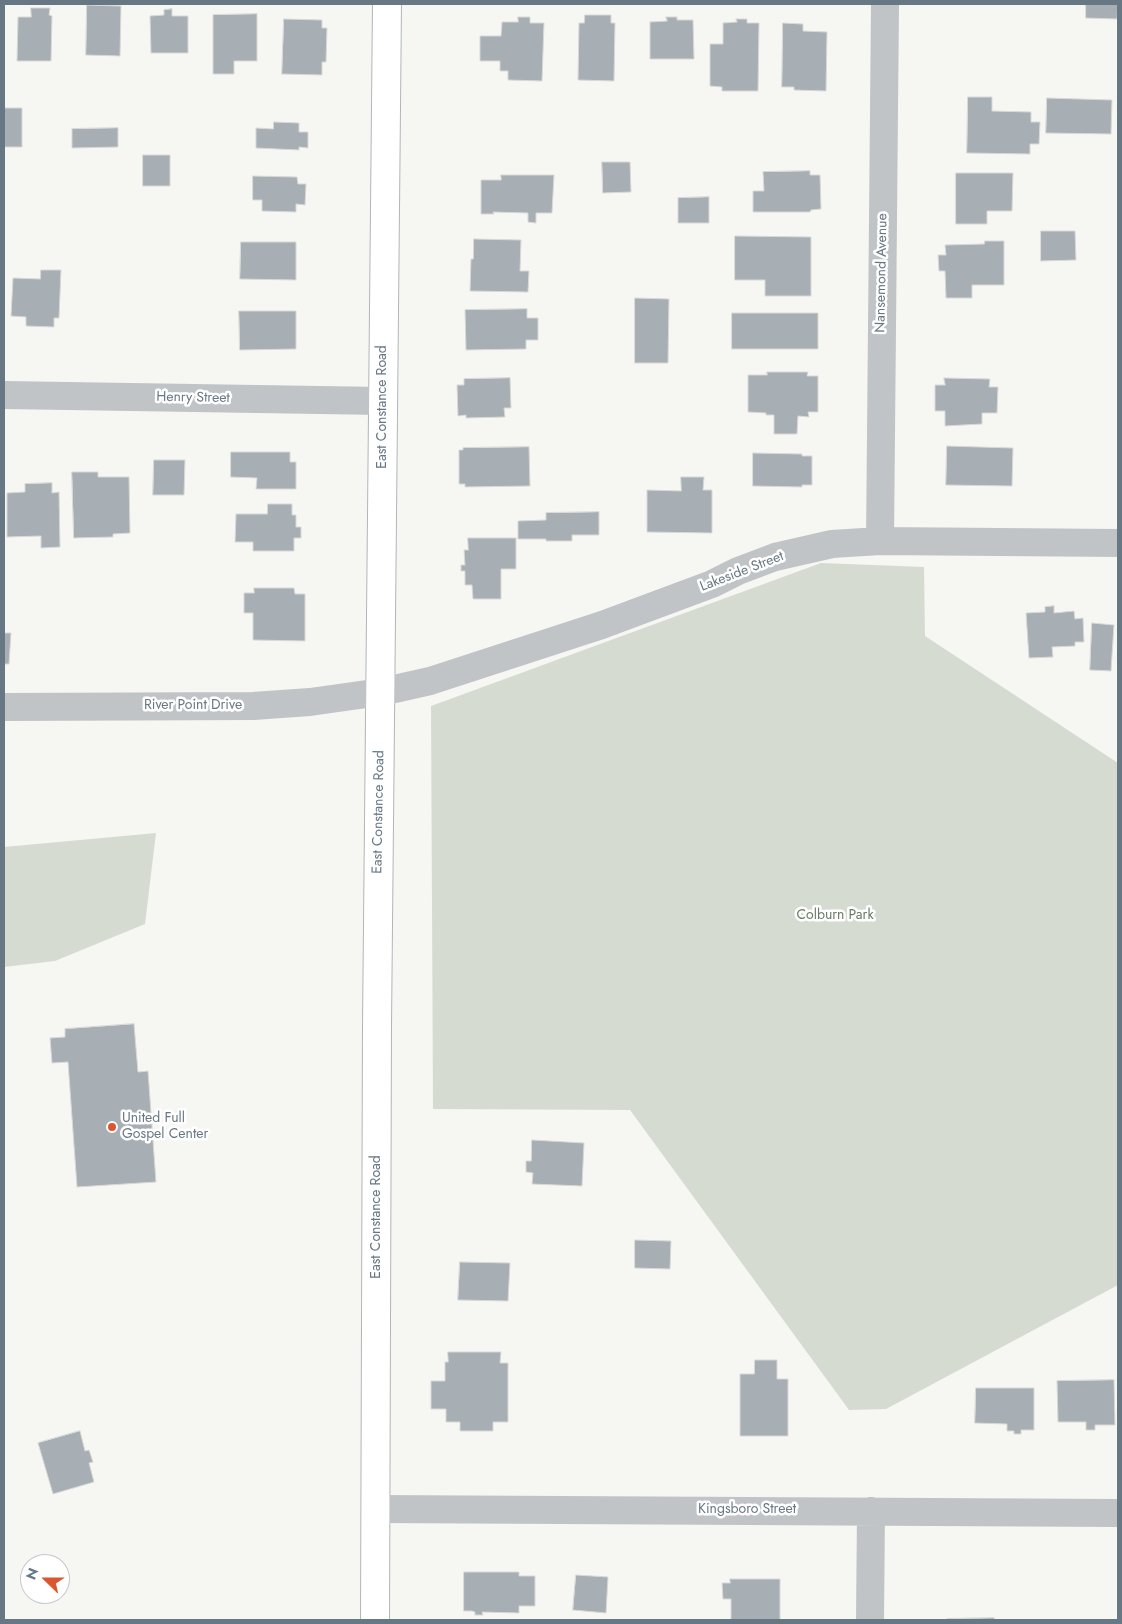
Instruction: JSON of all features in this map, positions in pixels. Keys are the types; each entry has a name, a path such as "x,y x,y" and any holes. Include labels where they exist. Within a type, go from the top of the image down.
{"main road":[{"name":"East Constance Road","path":"375,1620 377,1084 387,4"}],"street":[{"name":"Nansemond Avenue","path":"880,542 885,4"},
{"name":"Henry Street","path":"4,395 383,401"},
{"name":"Lakeside Street","path":"381,692 430,681 602,625 712,584 738,571 775,557 832,544 880,542 1118,543"},
{"name":"River Point Drive","path":"4,707 253,706 310,702 381,692"},
{"name":"Kingsboro Street","path":"376,1509 1118,1513"},
{"path":"870,1620 871,1511"}],"green space":[{"name":"Colburn Park","path":"821,563 924,567 925,636 1118,763 1118,1285 886,1409 849,1410 630,1110 433,1109 431,706"},
{"path":"156,833 145,924 55,961 4,967 4,847"}],"building":[{"path":"1086,4 1118,4 1117,19 1086,18"},
{"path":"87,5 121,6 120,56 86,55"},
{"path":"31,8 50,8 49,15 52,16 51,61 17,61 18,17 31,17"},
{"path":"172,9 172,16 188,16 188,53 151,53 150,16 164,15 164,10"},
{"path":"257,14 257,61 234,61 234,74 213,74 213,15"},
{"path":"585,15 611,15 611,23 615,23 614,81 578,80 579,23 584,23"},
{"path":"518,17 530,17 530,23 544,23 542,81 508,80 508,71 500,71 500,61 480,61 480,36 501,36 502,22 518,22"},
{"path":"666,17 677,17 677,20 693,20 694,59 650,59 650,22 667,21"},
{"path":"284,19 322,20 322,28 327,28 326,62 322,62 322,75 282,74"},
{"path":"736,19 747,19 747,23 759,23 758,91 722,91 722,87 710,86 710,44 723,44 723,23 737,22"},
{"path":"783,23 803,24 803,31 827,32 826,91 794,90 794,87 782,87"},
{"path":"968,97 992,97 992,111 1031,112 1031,122 1040,122 1039,144 1030,144 1030,154 967,153"},
{"path":"1047,98 1112,100 1111,134 1046,133"},
{"path":"4,108 22,108 22,147 4,147"},
{"path":"274,122 299,123 299,132 308,132 308,148 299,147 299,150 256,148 256,128 273,129"},
{"path":"118,128 118,147 72,148 72,129"},
{"path":"143,155 170,155 170,186 143,186"},
{"path":"602,162 630,162 631,192 603,193"},
{"path":"810,171 810,175 820,175 821,209 811,210 810,212 753,212 753,191 764,191 763,172"},
{"path":"956,173 1013,173 1012,211 987,211 987,224 956,224"},
{"path":"501,175 554,175 552,213 536,213 536,223 528,222 528,213 493,212 494,214 481,214 481,180 501,180"},
{"path":"253,176 297,177 298,184 306,184 305,205 296,204 296,212 262,211 262,200 253,200"},
{"path":"709,197 709,223 678,223 678,198"},
{"path":"1041,231 1075,231 1076,260 1041,261"},
{"path":"735,236 811,237 811,296 765,296 765,280 735,280"},
{"path":"474,239 521,240 520,271 529,271 528,292 470,291"},
{"path":"985,241 1004,241 1004,285 972,285 972,298 946,298 945,271 939,271 938,255 946,255 945,245 984,244"},
{"path":"241,242 296,242 296,280 240,279"},
{"path":"41,270 61,270 59,318 54,318 54,327 26,326 26,317 11,316 13,278 40,279"},
{"path":"635,298 669,299 668,363 635,363"},
{"path":"527,309 527,318 538,318 538,340 526,340 526,349 466,350 465,310"},
{"path":"239,311 296,311 296,349 240,350"},
{"path":"732,313 818,313 818,349 732,349"},
{"path":"767,372 808,372 807,376 818,376 818,412 808,412 809,417 798,416 797,434 774,434 774,415 748,412 748,375 767,375"},
{"path":"510,378 511,408 504,408 505,417 466,418 466,415 458,416 457,385 464,385 464,379"},
{"path":"944,378 990,379 989,387 998,387 997,413 982,413 982,424 945,426 945,411 935,411 935,385 945,385"},
{"path":"947,446 1013,448 1012,486 946,485"},
{"path":"529,447 530,486 465,487 465,484 459,484 459,450 463,450 463,448"},
{"path":"231,452 290,452 290,462 296,462 296,489 256,489 257,478 231,477"},
{"path":"753,453 812,456 812,485 802,485 802,487 753,486"},
{"path":"154,460 185,460 184,495 153,495"},
{"path":"72,472 98,472 98,477 129,477 130,533 113,534 113,537 74,538"},
{"path":"681,477 704,477 703,490 712,490 712,533 647,532 647,490 681,491"},
{"path":"52,483 52,493 59,492 60,547 41,548 41,536 7,537 7,493 25,492 25,484"},
{"path":"268,504 292,504 292,515 296,515 296,527 301,527 301,538 294,538 294,551 253,551 253,542 235,542 236,514 267,514"},
{"path":"599,512 599,535 572,535 572,541 518,539 518,521 546,520 546,513"},
{"path":"468,538 516,538 516,569 501,569 501,599 473,599 472,585 465,585 465,571 461,571 461,565 465,565 464,550 468,550"},
{"path":"254,588 294,588 295,594 305,594 305,641 253,640 253,613 244,613 244,593 254,593"},
{"path":"1054,606 1054,613 1074,611 1075,619 1083,618 1084,642 1075,642 1075,646 1052,647 1053,657 1029,658 1026,613 1045,612 1045,607"},
{"path":"1092,623 1114,625 1111,671 1090,670"},
{"path":"4,633 11,633 9,664 4,664"},
{"name":"United Full Gospel Center","path":"134,1024 138,1072 148,1071 156,1182 77,1187 68,1062 52,1063 50,1038 65,1037 65,1029"},
{"path":"532,1140 584,1143 582,1186 532,1184 533,1173 526,1172 526,1161 531,1161"},
{"path":"635,1240 671,1241 670,1269 635,1268"},
{"path":"460,1262 510,1263 508,1301 458,1300"},
{"path":"448,1352 501,1352 500,1363 508,1363 508,1422 493,1422 493,1431 460,1431 460,1422 446,1422 446,1409 431,1409 431,1381 445,1381 445,1362 448,1362"},
{"path":"755,1360 777,1360 777,1379 788,1379 788,1436 740,1436 740,1374 754,1374"},
{"path":"1114,1380 1115,1425 1095,1425 1095,1430 1086,1430 1086,1422 1058,1422 1057,1381"},
{"path":"976,1388 1034,1388 1034,1430 1021,1430 1021,1434 1014,1434 1014,1431 1007,1431 1007,1424 975,1423"},
{"path":"80,1431 85,1451 89,1450 93,1462 89,1463 94,1482 53,1494 38,1443"},
{"path":"464,1572 519,1572 519,1576 535,1576 535,1606 519,1606 519,1613 482,1612 483,1615 475,1615 475,1612 464,1611"},
{"path":"576,1575 608,1577 606,1613 573,1610"},
{"path":"730,1579 780,1579 780,1620 731,1620 731,1599 723,1599 722,1583 730,1583"},
{"path":"994,1618 994,1620 947,1620 947,1619"}],"place":[{"name":"United Full Gospel Center","path":"112,1127"}]}
